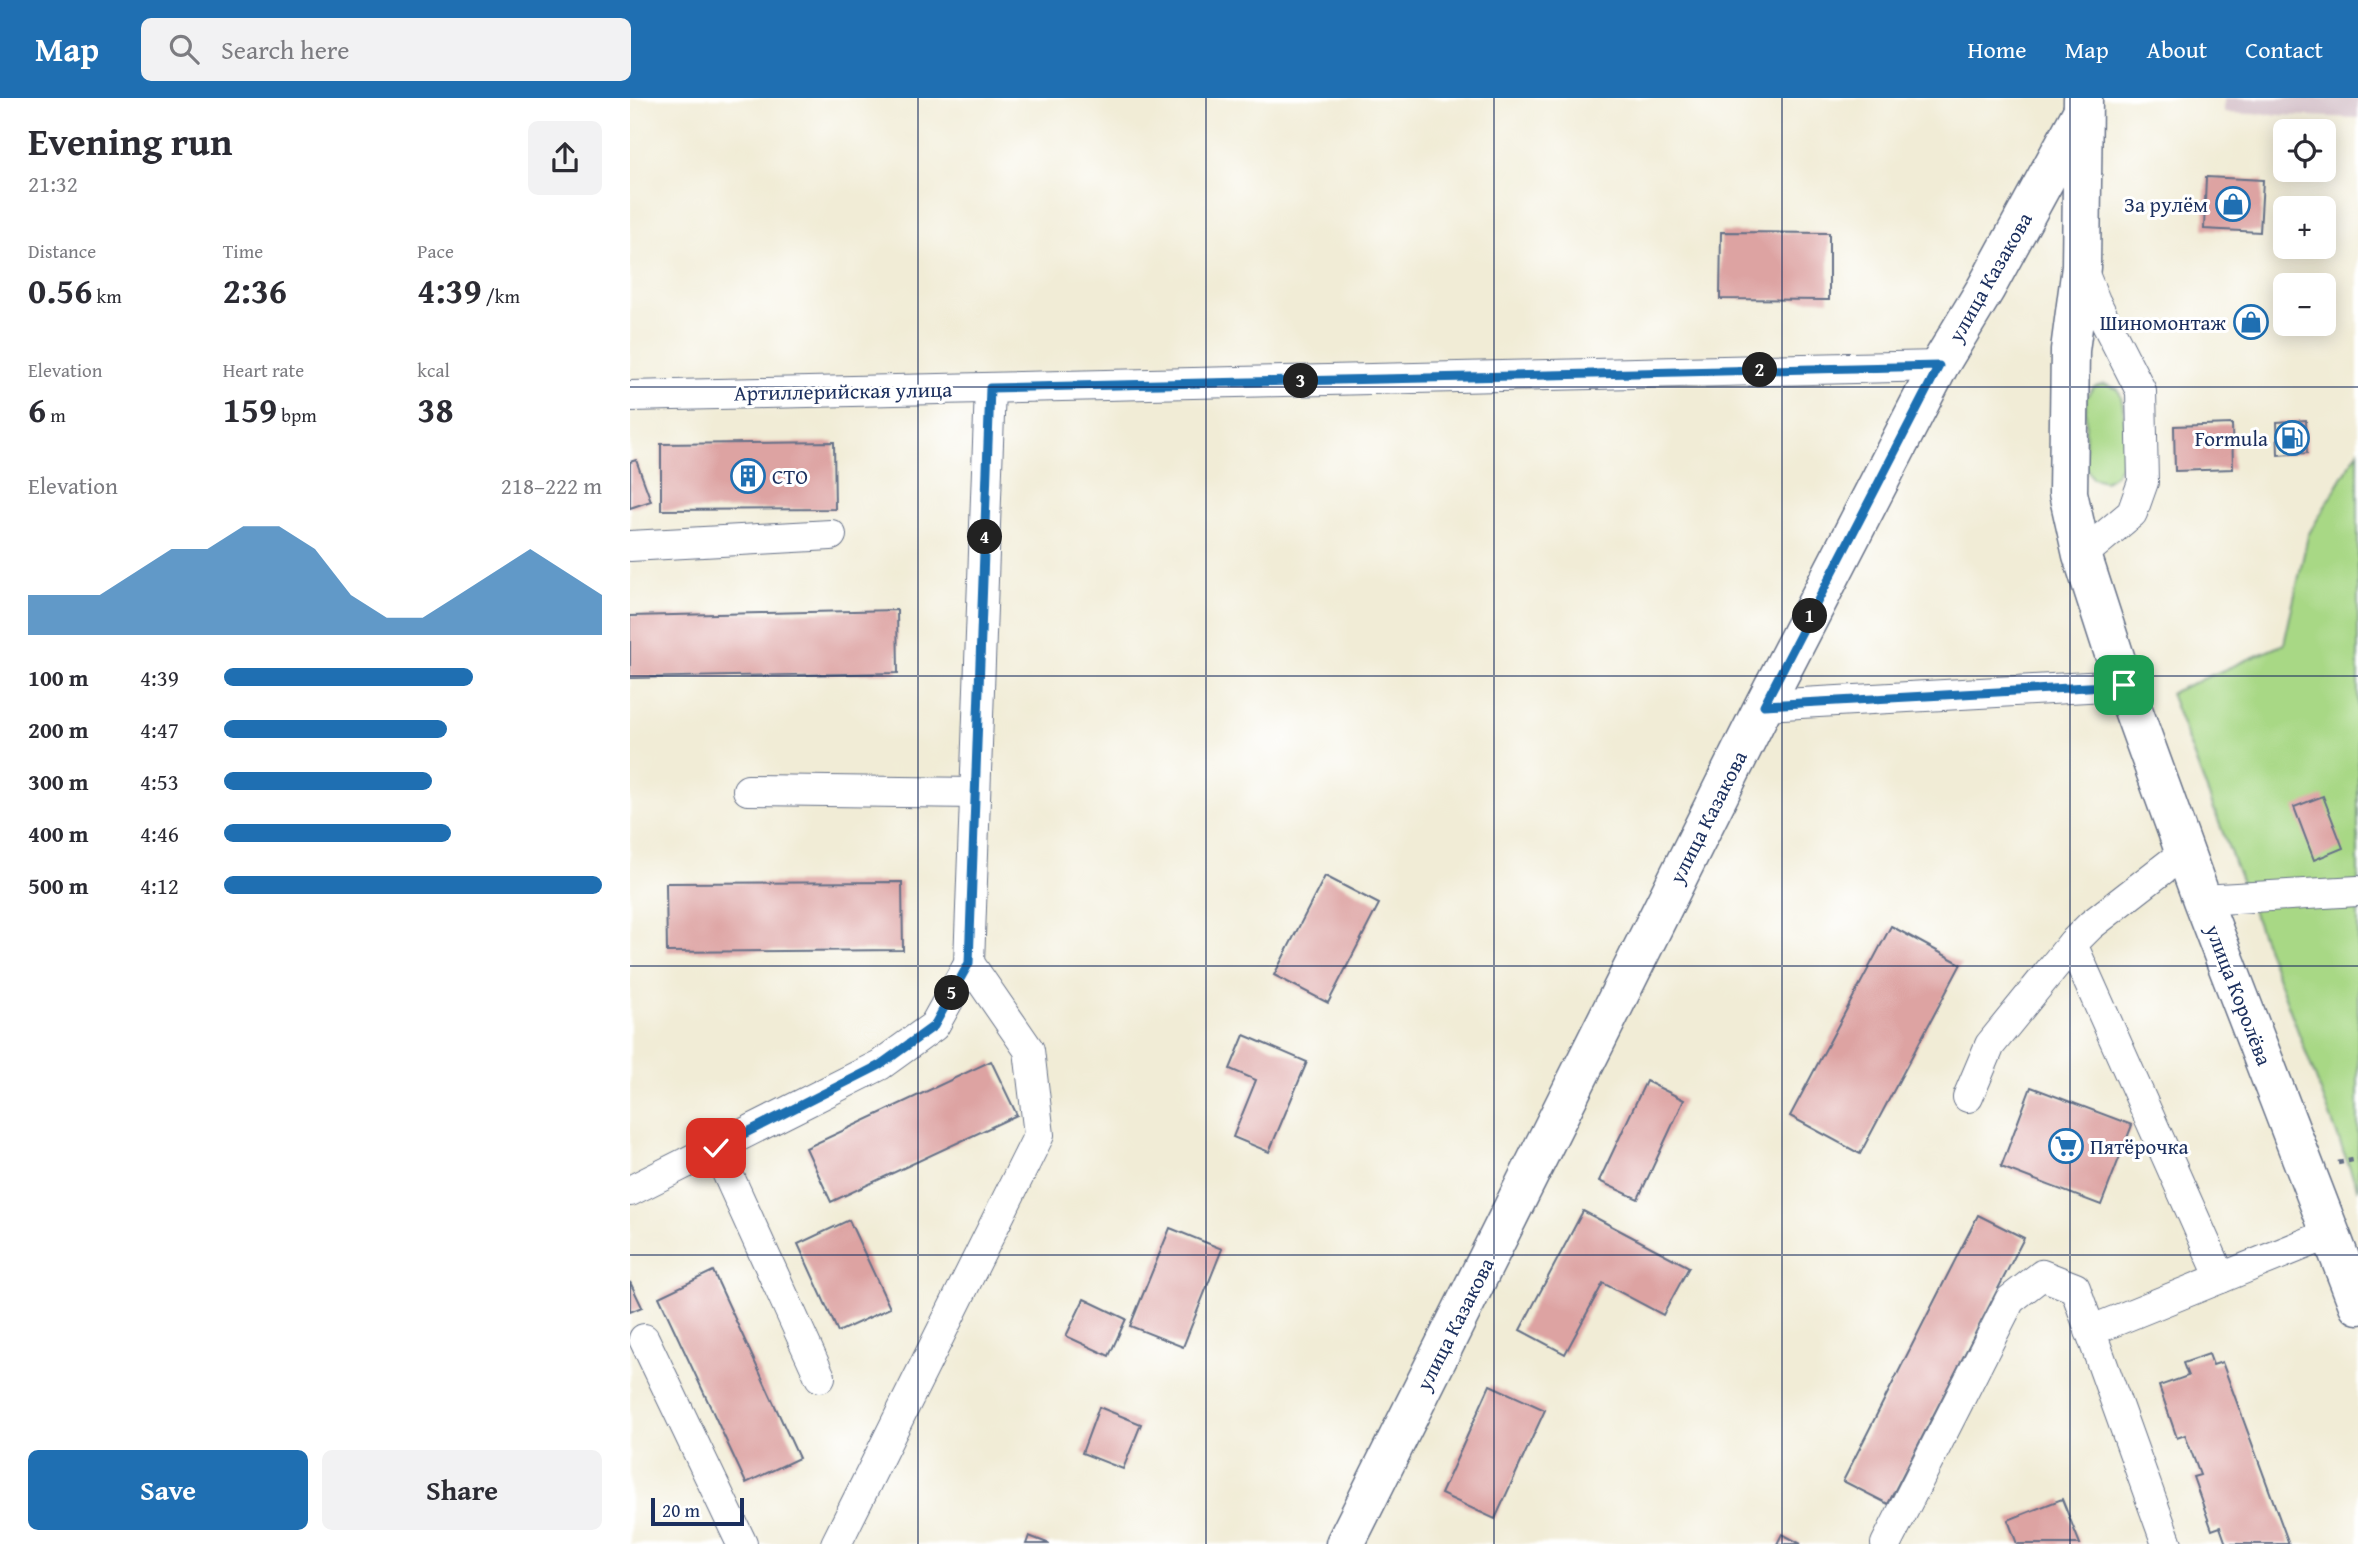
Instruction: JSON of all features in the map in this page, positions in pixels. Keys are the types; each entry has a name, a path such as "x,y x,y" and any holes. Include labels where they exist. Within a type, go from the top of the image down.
{"main road":[{"name":"улица Королёва","path":"2083,105 2081,267 2070,350 2068,493 2082,555 2124,685 2202,900 2358,1305"},
{"name":"улица Казакова","path":"1345,1544 1764,705 1939,366 1986,288 2083,105"}],"street":[{"path":"2081,267 2095,301 2141,391 2143,482 2132,513 2082,555"},
{"name":"Артиллерийская улица","path":"630,396 1939,366"},
{"path":"630,1191 880,1065 934,1026 969,963 990,388"},
{"path":"630,546 831,535"},
{"path":"1764,705 2124,685"},
{"path":"748,790 975,793"},
{"path":"1968,1097 1990,1045 2072,944 2091,925 2185,852"},
{"path":"2202,900 2358,891"},
{"path":"2072,944 2221,1278"},
{"path":"836,1544 1039,1135 1029,1049 969,963"},
{"path":"716,1148 820,1377"},
{"path":"2090,1331 2332,1233"},
{"path":"1886,1544 2010,1300 2042,1275 2075,1288 2167,1544"},
{"path":"644,1339 742,1544"}],"shaded area":[{"path":"2224,98 2358,98 2358,118 2224,113"}],"green space":[{"path":"2104,384 2118,389 2125,430 2121,463 2116,473 2105,481 2092,478 2085,465 2086,397 2094,387"},
{"path":"2358,451 2358,1190 2170,693 2284,644 2308,535"}],"building":[{"name":"За рулём","path":"2206,177 2263,180 2260,232 2204,229"},
{"path":"1721,232 1829,233 1829,300 1720,299"},
{"name":"Formula","path":"2306,420 2307,453 2278,455 2277,422"},
{"path":"2232,424 2233,469 2175,471 2174,426"},
{"name":"СТО","path":"834,442 835,509 661,510 661,444"},
{"path":"636,460 651,501 630,508 630,462"},
{"path":"897,610 898,673 630,678 630,616"},
{"path":"2323,796 2343,848 2314,860 2294,807"},
{"path":"1325,876 1379,904 1328,1003 1274,975"},
{"path":"902,882 903,950 667,952 666,883"},
{"path":"1891,926 1961,964 1860,1154 1790,1116"},
{"path":"1244,1035 1307,1062 1269,1152 1233,1137 1256,1080 1230,1069"},
{"path":"991,1061 1017,1115 831,1202 806,1148"},
{"path":"1646,1081 1684,1100 1638,1199 1599,1181"},
{"name":"Пятёрочка","path":"2031,1087 2132,1125 2101,1205 2001,1167"},
{"path":"1583,1211 1689,1267 1663,1315 1603,1283 1565,1354 1520,1330"},
{"path":"1978,1215 2024,1238 1888,1504 1843,1481"},
{"path":"849,1220 890,1308 838,1332 798,1244"},
{"path":"1170,1228 1222,1249 1183,1347 1130,1326"},
{"path":"713,1271 799,1458 746,1483 659,1297"},
{"path":"630,1282 642,1307 630,1312"},
{"path":"1084,1299 1126,1319 1109,1356 1066,1336"},
{"path":"2209,1354 2213,1365 2222,1362 2289,1544 2226,1544 2220,1527 2212,1530 2193,1477 2200,1475 2185,1435 2177,1438 2159,1386 2188,1376 2183,1363"},
{"path":"1490,1385 1545,1410 1495,1519 1441,1494"},
{"path":"1099,1407 1141,1424 1123,1469 1082,1453"},
{"path":"2062,1499 2080,1544 2017,1544 2008,1520"},
{"path":"1782,1534 1801,1544 1777,1544"},
{"path":"1029,1536 1050,1544 1026,1544"}],"place":[{"name":"За рулём","path":"2233,204"},
{"name":"Шиномонтаж","path":"2251,322"},
{"name":"Formula","path":"2292,438"},
{"name":"СТО","path":"748,476"},
{"name":"Пятёрочка","path":"2066,1146"}],"route":[{"path":"716,1148 880,1065 934,1026 969,963 990,388 1939,366 1764,705 2124,685"}]}
